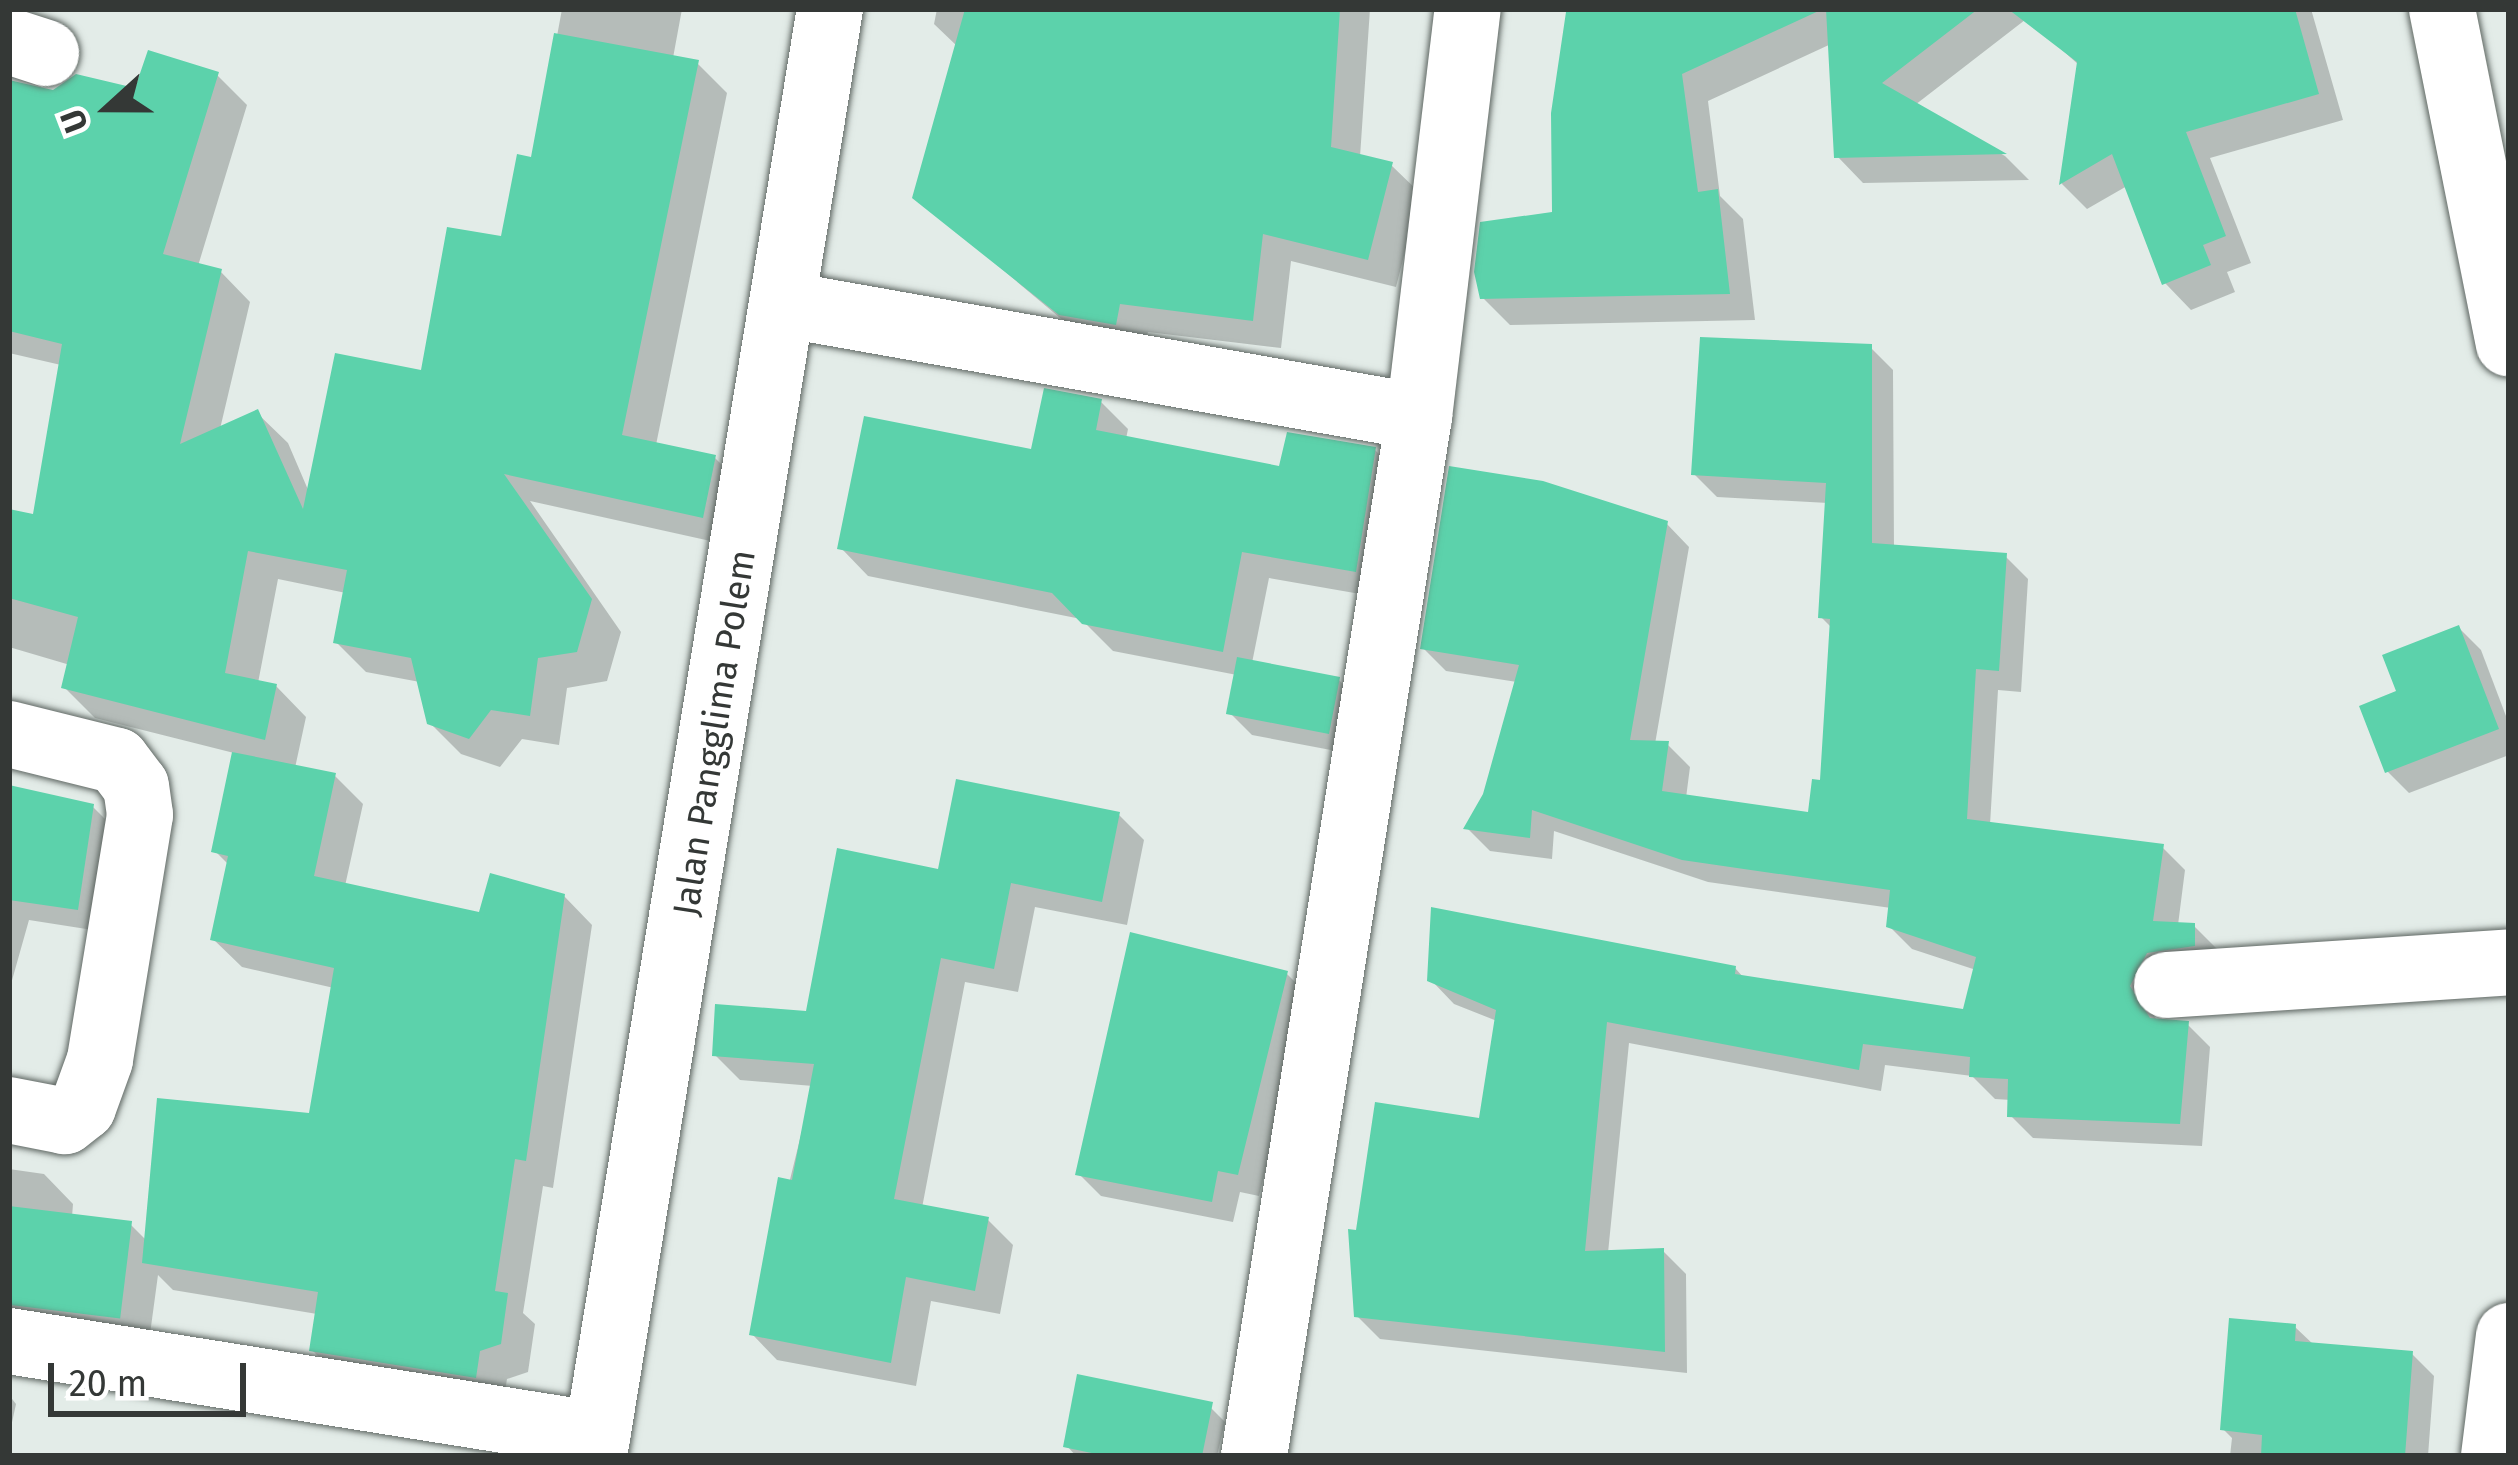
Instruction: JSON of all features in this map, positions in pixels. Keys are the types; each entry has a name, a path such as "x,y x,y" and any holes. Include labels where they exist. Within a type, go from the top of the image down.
{"street":[{"name":"Jalan Pangglima Polem","path":"596,1446 830,9"},
{"path":"2442,9 2509,343"},
{"path":"1254,1456 1420,417 1468,10"},
{"path":"782,304 1420,417"},
{"path":"9,734 117,761 136,786 140,815 100,1060 83,1107 65,1120 9,1110"},
{"path":"2167,985 2509,962"},
{"path":"2501,1444 2509,1336"},
{"path":"9,1341 596,1446"}],"building":[{"path":"965,9 1340,9 1331,147 1393,162 1368,260 1263,234 1253,321 1120,304 1116,325 1059,315 912,198"},
{"path":"1823,9 1682,74 1698,192 1718,189 1730,294 1480,299 1474,272 1480,222 1552,212 1551,113 1566,12"},
{"path":"1826,9 1978,9 1882,83 2007,154 1834,158"},
{"path":"2008,9 2295,9 2319,94 2186,132 2226,236 2203,245 2211,265 2162,285 2112,154 2059,185 2077,62"},
{"path":"554,33 699,60 622,435 716,455 703,518 504,474 592,599 577,652 538,658 530,716 491,710 469,739 427,724 411,658 333,643 347,570 248,551 225,673 277,684 265,740 61,688 78,617 9,598 9,509 33,514 62,344 9,331 9,80 53,90 76,74 135,88 148,50 219,72 163,254 222,269 180,444 258,409 303,509 335,353 421,370 447,227 501,236 517,154 531,157"},
{"path":"1700,337 1872,344 1872,543 2007,553 1999,671 1976,669 1967,819 2164,844 2153,921 2195,923 2195,946 2147,953 2130,986 2150,1018 2189,1021 2180,1124 2007,1117 2008,1079 1969,1077 1970,1057 1863,1044 1859,1070 1607,1022 1585,1251 1664,1248 1665,1352 1354,1317 1348,1229 1356,1230 1375,1102 1479,1118 1496,1010 1427,981 1431,907 1736,966 1735,974 1963,1009 1976,957 1886,927 1890,890 1682,860 1532,810 1530,838 1463,829 1483,794 1519,665 1420,649 1449,466 1543,481 1668,521 1630,740 1669,741 1662,791 1808,812 1812,779 1820,780 1830,619 1818,618 1826,483 1691,475"},
{"path":"1044,388 1102,399 1096,430 1279,466 1287,432 1376,447 1356,572 1242,552 1223,652 1082,624 1052,593 837,549 864,416 1031,449"},
{"path":"2459,625 2499,729 2385,773 2359,706 2396,691 2382,655"},
{"path":"1237,657 1340,677 1329,734 1226,714"},
{"path":"232,752 336,773 314,876 479,912 490,873 565,894 526,1161 515,1159 495,1291 508,1293 501,1344 480,1351 476,1378 309,1351 318,1292 142,1263 157,1098 309,1113 334,968 210,940 228,856 211,852"},
{"path":"956,779 1120,812 1102,902 1011,883 994,969 941,958 894,1199 989,1217 975,1291 906,1277 891,1363 749,1335 778,1177 792,1180 814,1064 712,1056 715,1004 806,1011 837,848 938,869"},
{"path":"9,785 94,804 78,910 9,900"},
{"path":"1130,932 1288,971 1238,1175 1218,1171 1212,1202 1075,1175"},
{"path":"9,1206 132,1221 120,1318 9,1305"},
{"path":"2229,1318 2296,1324 2295,1341 2413,1351 2405,1456 2261,1456 2262,1435 2220,1430"},
{"path":"1077,1374 1213,1402 1202,1456 1106,1456 1063,1447"}]}
